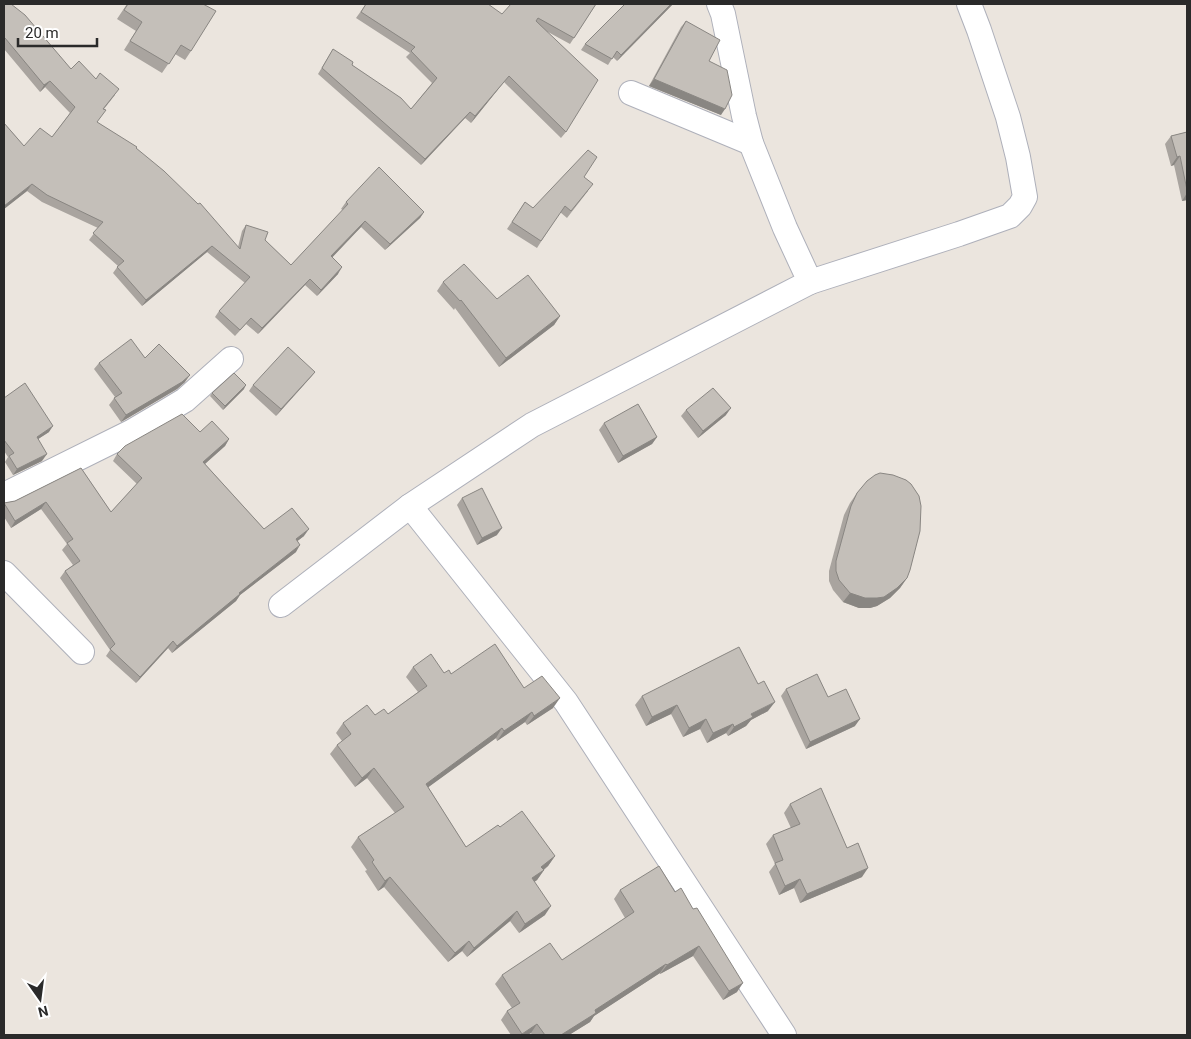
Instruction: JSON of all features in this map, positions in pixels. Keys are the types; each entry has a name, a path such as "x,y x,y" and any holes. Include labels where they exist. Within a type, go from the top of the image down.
{"street":[{"path":"719,4 723,14 751,143 810,282"},
{"path":"281,605 410,506 532,425 810,282 1010,216 1020,206 1025,197 1018,157 1008,116 969,4"},
{"path":"631,93 751,143"},
{"path":"4,495 131,432 165,412 185,400 231,359"},
{"path":"410,506 566,702 784,1035"},
{"path":"4,573 82,652"}],"building":[{"path":"4,4 11,4 25,15 71,69 79,61 96,79 100,73 119,89 103,109 106,110 97,122 137,147 198,204 200,203 240,249 246,225 268,232 265,240 291,265 348,204 346,202 379,167 424,212 390,244 365,221 331,256 342,267 321,290 310,279 262,328 251,318 240,330 219,311 250,277 212,246 146,300 117,267 124,261 93,233 103,222 47,195 32,184 4,206 4,123 24,146 40,128 52,137 75,107 50,81 44,85 4,39"},
{"path":"128,4 203,4 216,11 191,51 181,45 169,64 130,41 142,22 124,10"},
{"path":"366,4 488,4 502,14 511,4 596,4 574,38 538,18 536,21 598,80 566,132 509,76 475,116 470,112 425,159 322,68 333,49 353,62 352,65 401,98 411,109 437,78 411,51 415,47 361,12"},
{"path":"625,4 671,4 621,55 617,51 612,59 585,44"},
{"path":"686,21 720,40 709,61 727,70 732,95 725,109 654,79"},
{"path":"1187,132 1187,190 1180,156 1177,157 1171,136"},
{"path":"588,150 597,157 584,177 593,184 571,211 565,206 541,241 512,222 525,202 533,208"},
{"path":"464,264 497,299 528,275 560,316 506,358 461,300 443,282"},
{"path":"131,339 145,358 159,344 190,375 182,382 126,415 114,398 122,393 99,363"},
{"path":"288,347 315,372 281,409 253,385"},
{"path":"234,373 246,385 225,406 212,393"},
{"path":"25,383 53,426 37,437 47,454 17,469 9,456 14,453 4,440 4,398"},
{"path":"713,388 731,408 703,431 686,410"},
{"path":"638,404 657,437 623,456 604,423"},
{"path":"182,414 200,432 212,421 229,439 203,462 264,529 292,508 309,529 296,539 300,545 239,593 177,646 173,641 140,677 110,649 115,644 65,571 80,561 67,543 73,539 46,502 15,521 4,503 15,501 81,468 111,512 142,478 117,454 125,446"},
{"path":"880,473 893,475 911,484 919,496 921,506 920,531 907,578 884,597 865,598 850,593 839,580 836,571 836,561 851,506 857,493 867,481"},
{"path":"482,488 502,528 482,538 462,498"},
{"path":"495,644 524,688 542,676 560,698 534,716 532,712 504,731 502,728 426,784 466,847 498,825 500,827 522,811 555,856 541,867 544,870 532,878 551,906 525,924 517,911 474,948 469,941 455,953 390,877 385,881 372,862 374,860 358,837 404,807 374,768 362,778 337,745 351,734 343,723 367,705 375,715 384,709 388,714 427,686 413,667 431,654 444,673 449,670 451,674"},
{"path":"739,647 758,684 764,681 775,702 751,714 753,717 734,727 733,724 713,733 706,719 689,728 677,705 652,717 642,696"},
{"path":"817,674 828,697 846,689 860,719 810,742 786,689"},
{"path":"821,788 847,848 858,843 868,868 807,894 800,879 785,886 775,863 783,860 773,835 800,824 790,804"},
{"path":"659,866 675,892 681,888 693,909 697,908 743,983 729,991 699,946 666,964 595,1010 596,1013 561,1035 545,1035 537,1024 522,1034 507,1011 520,1003 502,975 550,943 562,960 634,912 620,890"}]}
